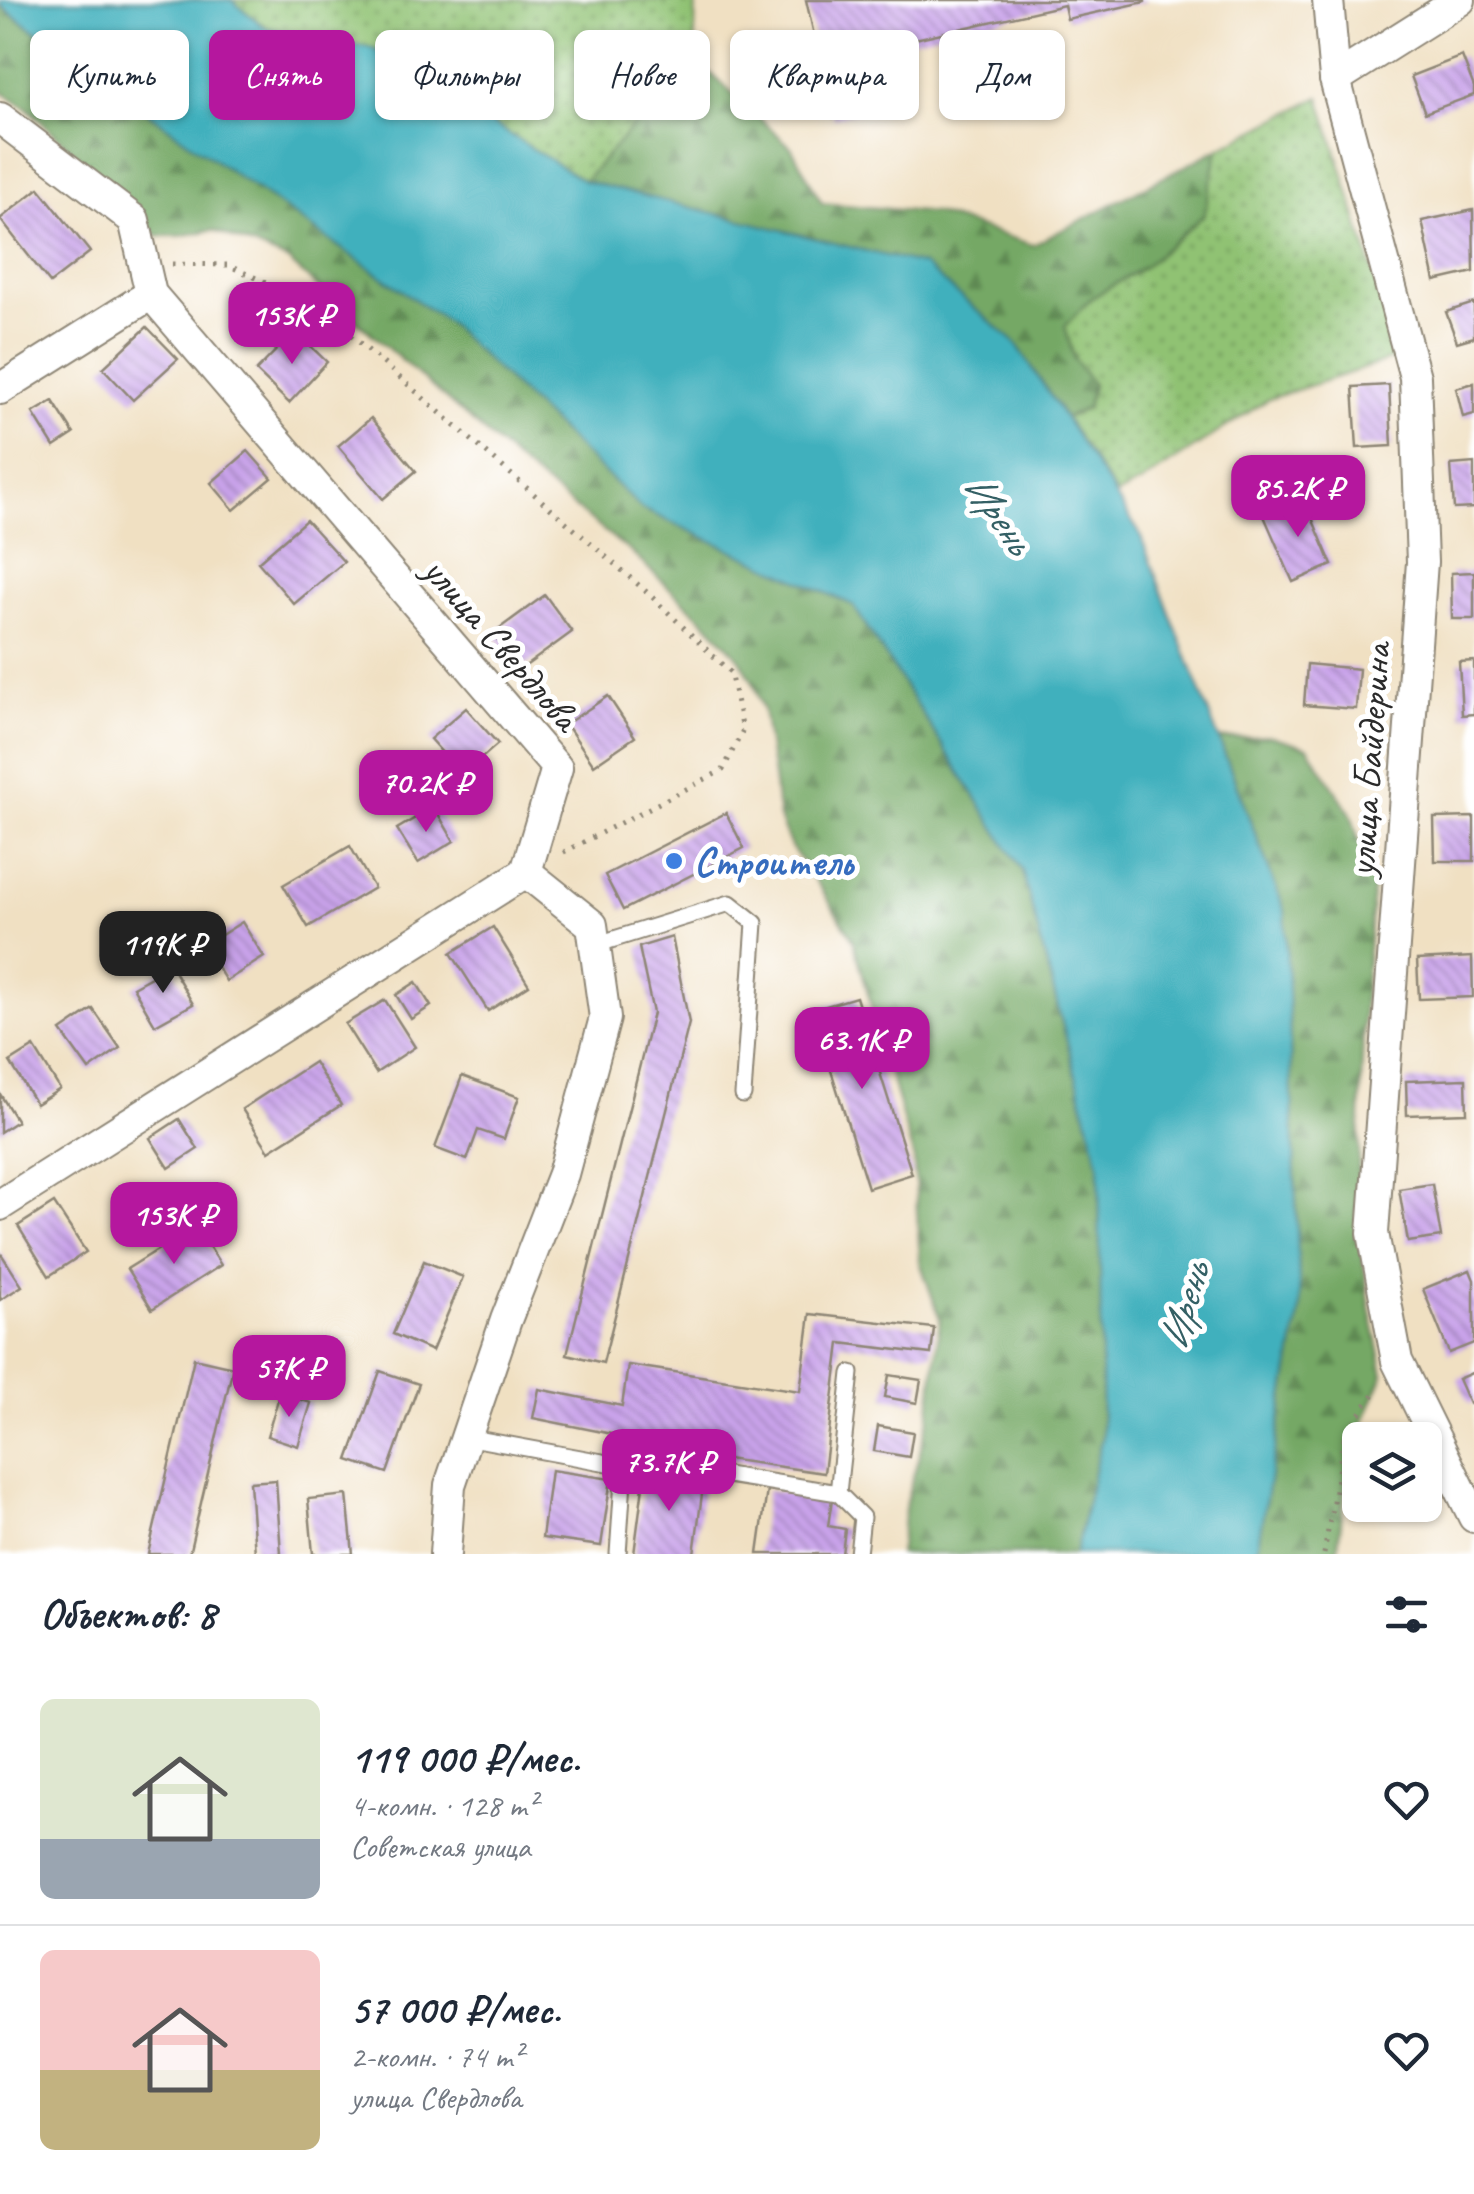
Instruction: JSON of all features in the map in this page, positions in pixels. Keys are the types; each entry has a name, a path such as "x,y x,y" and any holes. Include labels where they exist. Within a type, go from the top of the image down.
{"street":[{"name":"улица Байдерина","path":"1328,0 1335,78 1416,377 1422,562 1374,1233 1397,1361 1474,1517"},
{"path":"1335,78 1460,0"},
{"name":"улица Свердлова","path":"0,118 134,220 151,294 557,768 526,872"},
{"path":"0,389 151,294"},
{"path":"0,1204 526,872 592,925 605,1018 563,1174 506,1320 450,1484 445,1554"}],"lane":[{"path":"594,945 730,903 755,923 743,1094"},
{"path":"838,1493 852,1372"},
{"path":"466,1437 624,1466 640,1461 838,1493 862,1517 858,1554"},
{"path":"618,1554 624,1466"}],"path":[{"path":"144,264 227,265 316,304 649,594 730,672 744,730 723,770 526,872"},
{"path":"1324,1554 1344,1437 1397,1361"}],"green space":[{"path":"231,0 696,0 695,30 574,30 574,120 639,120 584,181 487,120 554,120 554,30 375,30 375,50 355,45 355,30 266,28"},
{"path":"0,6 33,30 30,30 30,111 0,91"},
{"path":"710,73 730,91 730,120 762,120 791,147 822,203 934,213 1033,245 1218,149 1204,215 1145,266 1090,299 1065,326 1074,359 1092,384 1087,408 1065,418 1016,343 584,181 639,120 710,120"},
{"path":"1320,97 1399,357 1269,399 1116,495 1065,418 1087,408 1092,384 1074,359 1064,326 1090,299 1145,266 1203,215 1218,149"},
{"path":"40,120 158,120 447,322 642,509 853,605 1022,870 1099,1163 1102,1436 1075,1554 899,1554 906,1502 929,1419 940,1319 920,1262 914,1160 853,939 791,847 779,818 763,709 740,659 632,553 526,469 287,260 213,230 157,236"},
{"path":"1271,736 1308,747 1351,814 1373,890 1364,999 1357,1216 1384,1374 1364,1422 1342,1422 1342,1513 1337,1554 1256,1554 1300,1309 1285,911 1219,739"}],"water":[{"name":"Ирень","path":"0,0 231,0 266,28 277,30 209,30 209,120 355,120 355,45 372,48 375,120 487,120 584,181 923,265 1016,343 1139,532 1285,911 1300,1309 1256,1554 1075,1554 1102,1436 1099,1163 1022,870 853,605 642,509 447,322 159,120 189,120 189,30 34,30 0,5"}],"building":[{"path":"806,0 1145,0 1067,19 1064,5 954,30 939,30 939,34 919,38 919,30 813,30"},
{"path":"1462,56 1474,95 1425,113 1411,76"},
{"path":"39,188 90,252 50,283 0,219"},
{"path":"1473,210 1474,272 1435,281 1422,221"},
{"path":"1474,303 1474,337 1457,342 1446,312"},
{"path":"147,327 178,359 133,400 103,368"},
{"path":"295,331 327,362 289,403 256,371"},
{"path":"1474,383 1474,414 1463,417 1456,388"},
{"path":"1389,385 1392,446 1357,448 1353,387"},
{"path":"53,401 74,434 54,447 33,413"},
{"path":"371,418 416,471 383,499 338,446"},
{"path":"248,451 272,478 234,510 211,483"},
{"path":"1474,463 1474,508 1454,509 1451,465"},
{"path":"1304,499 1332,565 1293,582 1264,516"},
{"path":"306,520 344,562 294,604 258,562"},
{"path":"1474,572 1474,619 1452,619 1451,573"},
{"path":"545,595 572,632 520,670 493,633"},
{"path":"1474,661 1474,714 1462,715 1459,662"},
{"path":"1307,664 1359,669 1356,709 1304,705"},
{"path":"608,696 635,737 594,765 566,724"},
{"path":"466,708 498,744 462,775 430,739"},
{"path":"434,807 454,841 418,863 397,829"},
{"name":"Строитель","path":"726,813 744,848 623,910 605,875"},
{"path":"1474,817 1474,861 1435,861 1434,818"},
{"path":"350,846 374,888 308,927 283,885"},
{"path":"242,922 264,957 226,981 204,946"},
{"path":"493,927 529,985 488,1011 451,953"},
{"path":"672,937 689,1023 603,1363 567,1354 653,1013 639,947"},
{"path":"1472,957 1473,997 1419,999 1417,960"},
{"path":"171,966 193,1004 155,1025 133,987"},
{"path":"416,982 431,1006 411,1019 396,995"},
{"path":"856,997 912,1174 868,1188 812,1010"},
{"path":"385,1000 415,1047 376,1073 345,1024"},
{"path":"93,1009 120,1048 89,1070 61,1031"},
{"path":"34,1047 60,1089 36,1104 10,1062"},
{"path":"314,1062 341,1105 269,1151 242,1109"},
{"path":"462,1076 519,1097 504,1139 478,1130 467,1160 435,1148"},
{"path":"1466,1079 1467,1113 1407,1115 1406,1081"},
{"path":"0,1094 17,1121 0,1132"},
{"path":"179,1119 198,1149 169,1168 150,1138"},
{"path":"1432,1184 1441,1237 1408,1242 1399,1189"},
{"path":"54,1203 86,1252 49,1276 18,1226"},
{"path":"196,1226 221,1265 152,1309 127,1269"},
{"path":"0,1252 22,1286 0,1300"},
{"path":"424,1261 463,1277 432,1351 393,1334"},
{"path":"1470,1270 1474,1280 1474,1343 1449,1353 1423,1289"},
{"path":"810,1314 934,1328 931,1354 840,1343 824,1473 616,1443 617,1435 533,1418 539,1389 622,1406 628,1365 800,1391"},
{"path":"194,1358 233,1367 189,1554 148,1554"},
{"path":"380,1371 419,1384 387,1473 348,1460"},
{"path":"1474,1372 1474,1402 1469,1404 1458,1379"},
{"path":"889,1375 921,1380 917,1403 885,1397"},
{"path":"280,1393 311,1403 298,1446 267,1436"},
{"path":"878,1426 913,1432 909,1457 874,1451"},
{"path":"551,1470 611,1479 601,1546 542,1538"},
{"path":"645,1471 704,1479 694,1554 634,1554"},
{"path":"276,1480 281,1554 255,1554 250,1482"},
{"path":"767,1490 832,1499 828,1526 845,1529 842,1554 758,1554"},
{"path":"347,1495 353,1554 313,1554 308,1499"}],"place":[{"name":"Строитель","path":"674,861"}]}
